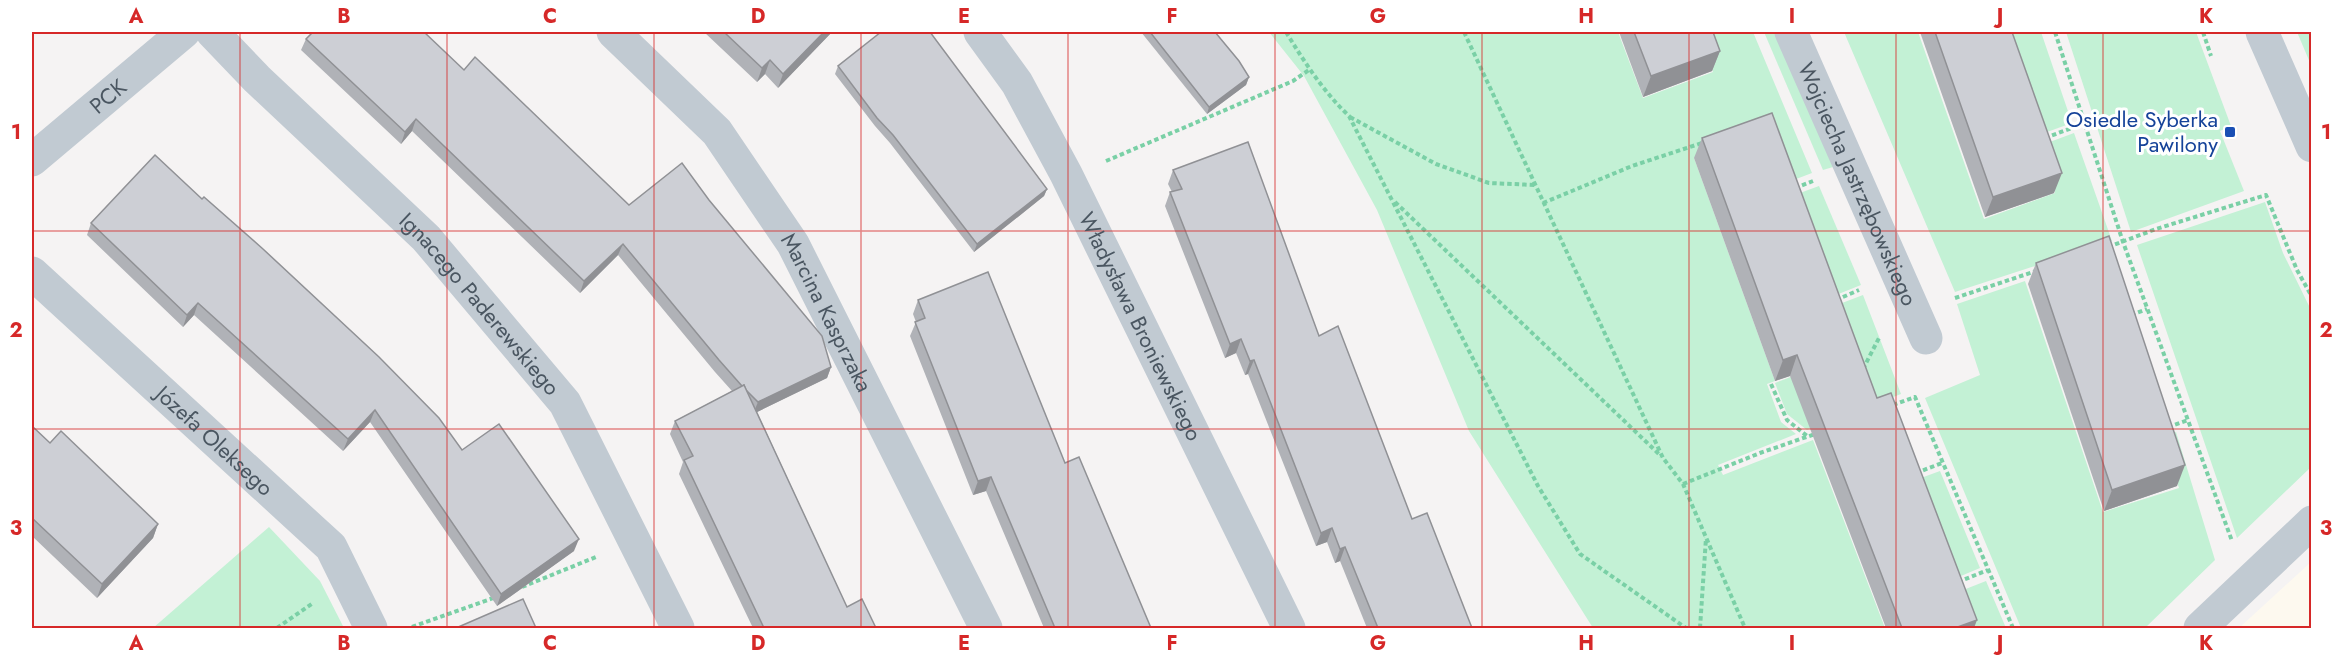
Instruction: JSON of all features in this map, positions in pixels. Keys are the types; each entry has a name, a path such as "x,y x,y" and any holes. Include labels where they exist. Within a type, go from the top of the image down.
{"street":[{"name":"Ignacego Paderewskiego","path":"212,32 257,79 426,238 565,403 678,628"},
{"name":"Marcina Kasprzaka","path":"613,32 717,132 793,244 986,628"},
{"name":"Władysława Broniewskiego","path":"980,32 1017,83 1066,174 1289,628"},
{"name":"Wojciecha Jastrzębowskiego","path":"1791,32 1926,338"},
{"path":"2262,32 2312,146"},
{"name":"PCK","path":"32,160 163,38"},
{"name":"Józefa Oleksego","path":"32,273 331,547 371,628"},
{"path":"2200,628 2312,522"}],"path":[{"path":"1286,32 1330,99 1349,116 1437,164 1489,183 1535,185"},
{"path":"1464,32 1663,458"},
{"path":"2055,32 2123,242 2236,552"},
{"path":"2203,32 2211,56"},
{"path":"1066,174 1093,166 1293,81 1309,70"},
{"path":"1349,116 1538,486 1580,554 1686,628"},
{"path":"2036,141 2085,123"},
{"path":"1543,202 1632,166 1707,141"},
{"path":"1785,192 1822,178"},
{"path":"2101,249 2266,195 2297,270 2312,297"},
{"path":"1392,200 1663,458 1683,484 1745,628"},
{"path":"1956,298 2046,268"},
{"path":"1827,303 1868,287"},
{"path":"2122,318 2148,309"},
{"path":"1859,376 1885,327"},
{"path":"1771,384 1787,420 1807,437"},
{"path":"1882,409 1915,397 2012,628"},
{"path":"2159,430 2188,420"},
{"path":"1683,484 1818,433"},
{"path":"1907,476 1942,463"},
{"path":"1700,628 1706,537"},
{"path":"515,590 598,555"},
{"path":"1949,585 1988,570"},
{"path":"409,628 504,594"},
{"path":"277,628 321,598"}],"shaded area":[{"path":"2311,562 2311,628 2239,628"}],"green space":[{"path":"1269,32 1618,32 1643,98 1713,72 1699,32 1753,32 1812,173 1783,184 1765,132 1694,158 1775,381 1767,384 1781,422 1796,434 1718,465 1723,475 1813,440 1885,628 1593,628 1469,431 1377,210 1304,76"},
{"path":"1764,32 1776,32 1833,167 1823,170"},
{"path":"1844,32 1918,32 1984,219 2055,193 2039,146 2074,133 2112,241 1955,292"},
{"path":"2007,32 2041,32 2072,123 2036,136"},
{"path":"2066,32 2196,32 2231,126 2220,131 2244,191 2131,232"},
{"path":"2297,32 2311,32 2311,65"},
{"path":"1819,186 1861,285 1826,299 1789,197"},
{"path":"2265,202 2283,253 2311,310 2311,467 2237,538 2137,245"},
{"path":"2025,281 2103,512 2179,488 2162,437 2176,432 2215,560 2145,628 2021,628 1925,398 1980,375 1957,304"},
{"path":"1863,295 1901,394 1807,430 1787,414 1775,383 1846,356 1829,308"},
{"path":"1940,471 1980,568 1949,581 1910,482"},
{"path":"269,527 320,581 344,628 153,628"},
{"path":"1986,581 2006,628 1966,628 1953,594"}],"building":[{"path":"313,32 424,32 464,70 475,57 629,205 682,163 709,200 822,336 831,367 758,402 719,360 623,244 584,281 416,119 405,132 306,39"},
{"path":"724,32 824,32 783,74 770,60 762,68"},
{"path":"881,32 930,32 1047,189 977,244 838,66"},
{"path":"1150,32 1215,32 1249,77 1209,107"},
{"path":"1634,32 1713,32 1720,51 1651,76"},
{"path":"1935,32 2012,32 2062,173 1993,197"},
{"path":"1772,113 1877,398 1891,393 1977,620 1955,628 1902,628 1797,355 1783,360 1702,138"},
{"path":"1248,142 1319,336 1338,326 1412,519 1427,513 1472,628 1378,628 1345,547 1340,549 1332,528 1321,533 1254,360 1250,361 1241,339 1230,344 1170,192 1182,189 1173,170"},
{"path":"155,155 202,199 204,197 263,249 379,357 439,418 462,450 499,424 579,539 501,594 375,410 348,439 198,303 187,315 91,223"},
{"path":"2109,236 2185,465 2112,490 2036,263"},
{"path":"988,272 1065,463 1079,457 1151,628 1055,628 991,477 978,481 915,322 925,318 918,300"},
{"path":"744,385 847,607 862,599 876,628 764,628 684,460 693,456 675,421"},
{"path":"32,426 50,443 61,431 158,524 102,584 32,518"},
{"path":"523,599 536,628 456,628"}],"place":[{"name":"Osiedle Syberka Pawilony","path":"2230,132"}]}
